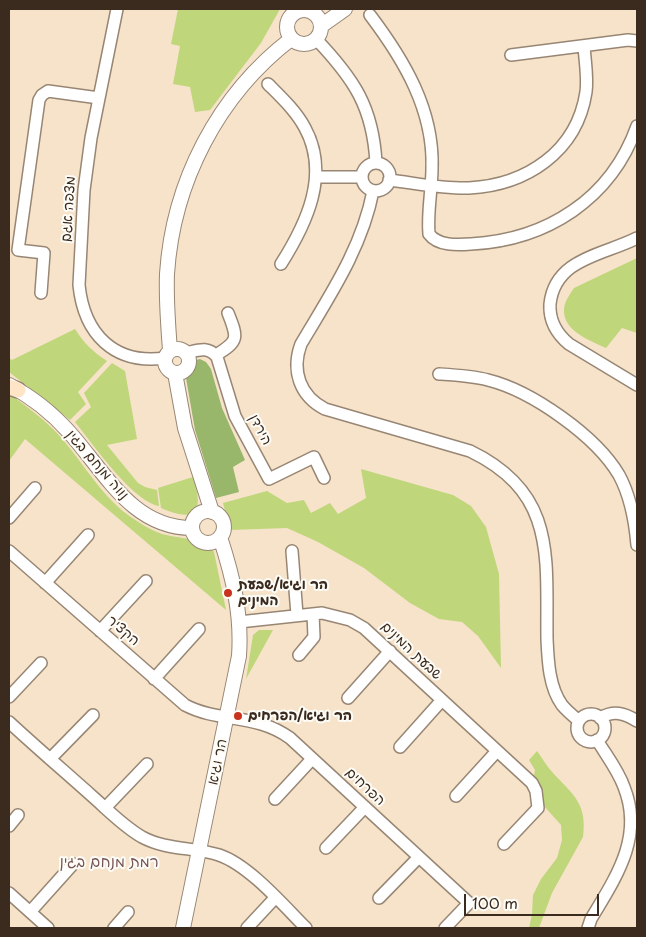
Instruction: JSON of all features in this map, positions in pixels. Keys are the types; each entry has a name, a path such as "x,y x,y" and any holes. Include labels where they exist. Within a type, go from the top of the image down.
{"street":[{"name":"מצפה אגם","path":"116,9 98,98 84,190 79,285 83,308 93,330 110,347 131,357 142,359 168,354"},
{"path":"345,9 319,33 308,44 300,44 291,39 286,29 290,15 301,9 317,10 319,33 362,100 368,113 374,137 376,163"},
{"path":"370,15 401,58 421,101 431,147 429,234 437,241 446,244 489,243 522,236 551,226 570,213 601,186 622,161 632,142 637,126"},
{"path":"168,354 178,349 186,353 189,359 188,367 181,373 175,373 166,368 168,354 167,299 169,253 174,225 186,182 203,144 231,100 260,67 291,39"},
{"path":"511,55 628,40 637,41"},
{"path":"389,180 468,188 510,180 530,172 554,155 572,132 582,107 587,76 584,46"},
{"path":"268,84 284,100 304,127 314,152 316,176 312,199 306,216 281,264"},
{"path":"41,293 44,253 18,250 39,100 48,91 98,98"},
{"path":"376,163 387,169 389,180 383,189 373,191 364,185 362,177 369,165 376,163"},
{"path":"316,176 362,177"},
{"path":"373,191 363,230 354,252 300,344 296,368 300,384 310,399 325,409 470,451 490,460 515,481 534,508 544,539 548,657 553,683 562,704 579,721"},
{"path":"637,238 570,267 561,276 550,306 551,316 560,336 637,384"},
{"path":"186,353 206,349 216,355 230,347 236,338 228,313"},
{"name":"הירדן","path":"216,355 221,365 235,416 269,479 314,457 324,478"},
{"path":"175,373 186,434 212,512"},
{"path":"439,374 488,380 510,387 531,396 579,431 602,452 619,475 629,497 635,524 637,546"},
{"name":"נווה מנחם בגין","path":"12,387 56,418 116,490 140,511 154,520 168,525 192,528"},
{"path":"9,518 35,488"},
{"path":"205,511 212,512 219,516 222,521 223,531 220,537 212,542 202,542 194,535 192,528 193,520 205,511"},
{"path":"45,583 88,535"},
{"name":"הר וגיא","path":"184,928 238,667 240,622 233,580 220,537"},
{"name":"הקציר","path":"9,551 177,698 193,709 228,716"},
{"path":"292,551 297,615"},
{"path":"100,631 146,581"},
{"path":"299,655 314,637 313,614"},
{"name":"שבעת המינים","path":"240,622 313,614 337,616 350,620 364,628 532,783 536,791 538,808 504,844"},
{"path":"154,679 199,629"},
{"path":"348,698 390,651"},
{"path":"9,697 41,663"},
{"path":"400,746 442,700"},
{"path":"600,718 609,714 620,713 637,721"},
{"path":"587,714 594,714 600,718 605,728 597,740 588,742 581,737 577,729 579,721 587,714"},
{"path":"50,759 93,715"},
{"name":"הפרחים","path":"228,716 266,724 279,730 469,903 445,928"},
{"path":"9,722 130,830 154,843 200,850 236,863 306,928"},
{"path":"588,928 625,857 630,834 630,809 624,785 597,740"},
{"path":"456,796 497,751"},
{"path":"275,799 312,759"},
{"path":"105,808 147,764"},
{"path":"326,848 365,807"},
{"path":"9,826 18,815"},
{"path":"379,898 419,857"},
{"path":"30,912 73,864"},
{"path":"9,893 48,928"},
{"path":"247,928 275,898"},
{"path":"114,928 128,912"}],"green space":[{"path":"178,9 280,9 261,43 210,110 195,112 190,87 173,84 180,46 171,44"},
{"path":"637,258 637,333 622,328 606,348 579,334 568,324 564,310 566,301 574,288"},
{"path":"75,329 89,347 107,361 78,392 86,404 70,420 9,372 9,358 12,360"},
{"path":"200,359 206,362 211,369 222,408 245,460 233,467 239,492 216,498 195,430 186,378 191,361"},
{"path":"112,363 125,371 137,439 107,445 138,483 157,490 159,506 148,502 125,483 75,422 91,407 84,393"},
{"path":"9,396 14,397 53,429 107,496 128,515 144,526 158,532 197,541 209,547 214,552 226,610 25,439 9,461"},
{"path":"361,469 453,495 471,506 486,527 499,574 501,668 478,636 462,622 439,619 410,603 364,568 318,542 287,528 230,530 223,503 267,491 287,503 304,500 311,513 330,503 338,514 366,498"},
{"path":"193,477 198,499 194,512 182,515 161,508 158,488"},
{"path":"259,630 273,630 246,679 253,635"},
{"path":"537,751 580,805 584,824 583,837 552,893 539,928 529,928 533,895 541,879 557,858 562,840 561,825 544,806 534,775 535,770 529,760"}],"place":[{"name":"הר וגיא/שבעת המינים","path":"228,593"},
{"name":"הר וגיא/הפרחים","path":"238,716"}],"district":[{"name":"רמת מנחם בגין","path":"109,863"}]}
